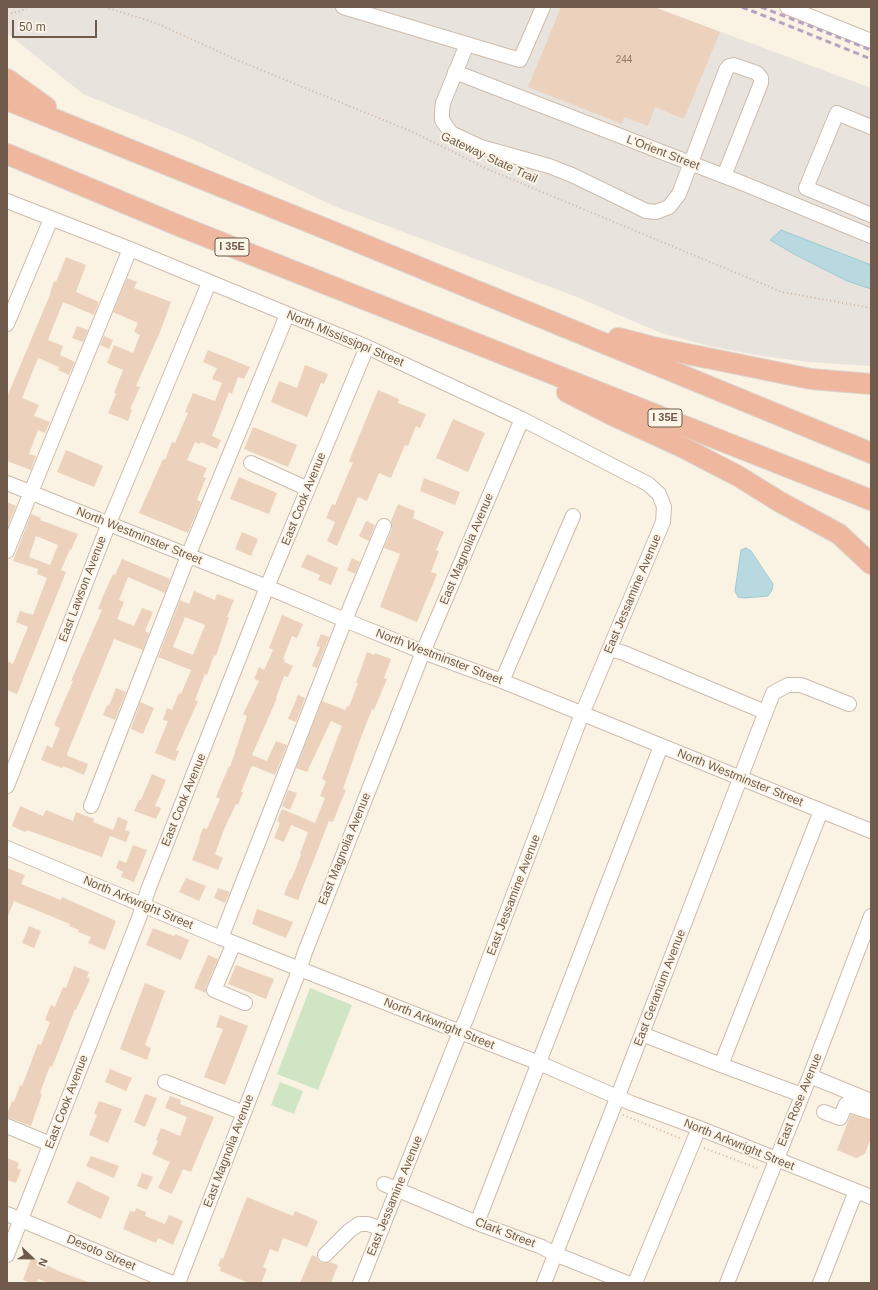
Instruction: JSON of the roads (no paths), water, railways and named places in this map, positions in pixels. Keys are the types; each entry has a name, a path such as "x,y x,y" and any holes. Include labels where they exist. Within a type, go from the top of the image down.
{"highway":[{"path":"7,79 72,126"},
{"path":"7,100 871,453"},
{"name":"I 35E","path":"7,154 160,218 871,500"},
{"path":"547,320 653,347 803,377 871,384"},
{"path":"458,336 614,416 682,447 738,476 780,502 839,534 871,564"}],"street":[{"path":"343,7 520,60 542,7"},
{"path":"787,7 871,41"},
{"path":"467,44 443,103 442,120 451,133 481,147 550,166 646,211 656,212 669,207 675,201 691,164 726,70 729,66 734,65 757,73 761,78 761,83 724,176"},
{"name":"L'Orient Street","path":"455,72 724,176 871,236"},
{"path":"871,127 837,113 806,188 871,215"},
{"name":"North Mississippi Street","path":"7,201 130,249 367,347 522,419 648,484 660,494 664,507"},
{"path":"7,324 51,218"},
{"path":"7,551 130,249"},
{"name":"East Lawson Avenue","path":"7,786 109,523 209,282"},
{"path":"91,806 188,556 287,315"},
{"name":"East Cook Avenue","path":"7,1255 267,587 367,347"},
{"name":"East Magnolia Avenue","path":"178,1283 300,968 304,952 423,652 522,419"},
{"path":"251,463 308,489"},
{"name":"North Westminster Street","path":"7,482 423,652 502,681 821,811 870,828"},
{"name":"East Jessamine Avenue","path":"360,1283 467,1017 582,714 664,522 664,507"},
{"path":"502,681 573,516"},
{"path":"221,938 345,620 384,526"},
{"path":"610,649 624,653 765,712"},
{"name":"East Geranium Avenue","path":"544,1283 618,1096 773,693 788,685 801,685 849,704"},
{"path":"477,1223 661,746"},
{"path":"721,1065 821,811"},
{"name":"North Arkwright Street","path":"7,848 221,938 539,1063 618,1096 631,1103 777,1159 866,1191"},
{"name":"East Rose Avenue","path":"728,1283 810,1076 871,916"},
{"path":"234,943 214,990 245,1003"},
{"path":"642,1034 802,1095"},
{"path":"810,1076 871,1101"},
{"path":"165,1082 244,1113"},
{"path":"824,1112 840,1118 846,1104 871,1112"},
{"path":"7,1126 50,1144"},
{"path":"635,1283 699,1128"},
{"name":"Clark Street","path":"384,1184 477,1223 542,1247 555,1254 627,1283"},
{"path":"820,1283 866,1191"},
{"name":"Desoto Street","path":"7,1214 172,1283"},
{"path":"325,1255 349,1231 359,1224 368,1224 382,1230"}],"water":[{"path":"781,230 871,265 871,289 847,281 770,240"},
{"path":"746,548 751,551 773,584 772,590 768,596 744,598 738,597 735,591 741,550"}],"railway":[{"path":"742,7 871,59"},
{"path":"761,7 871,50"}]}
